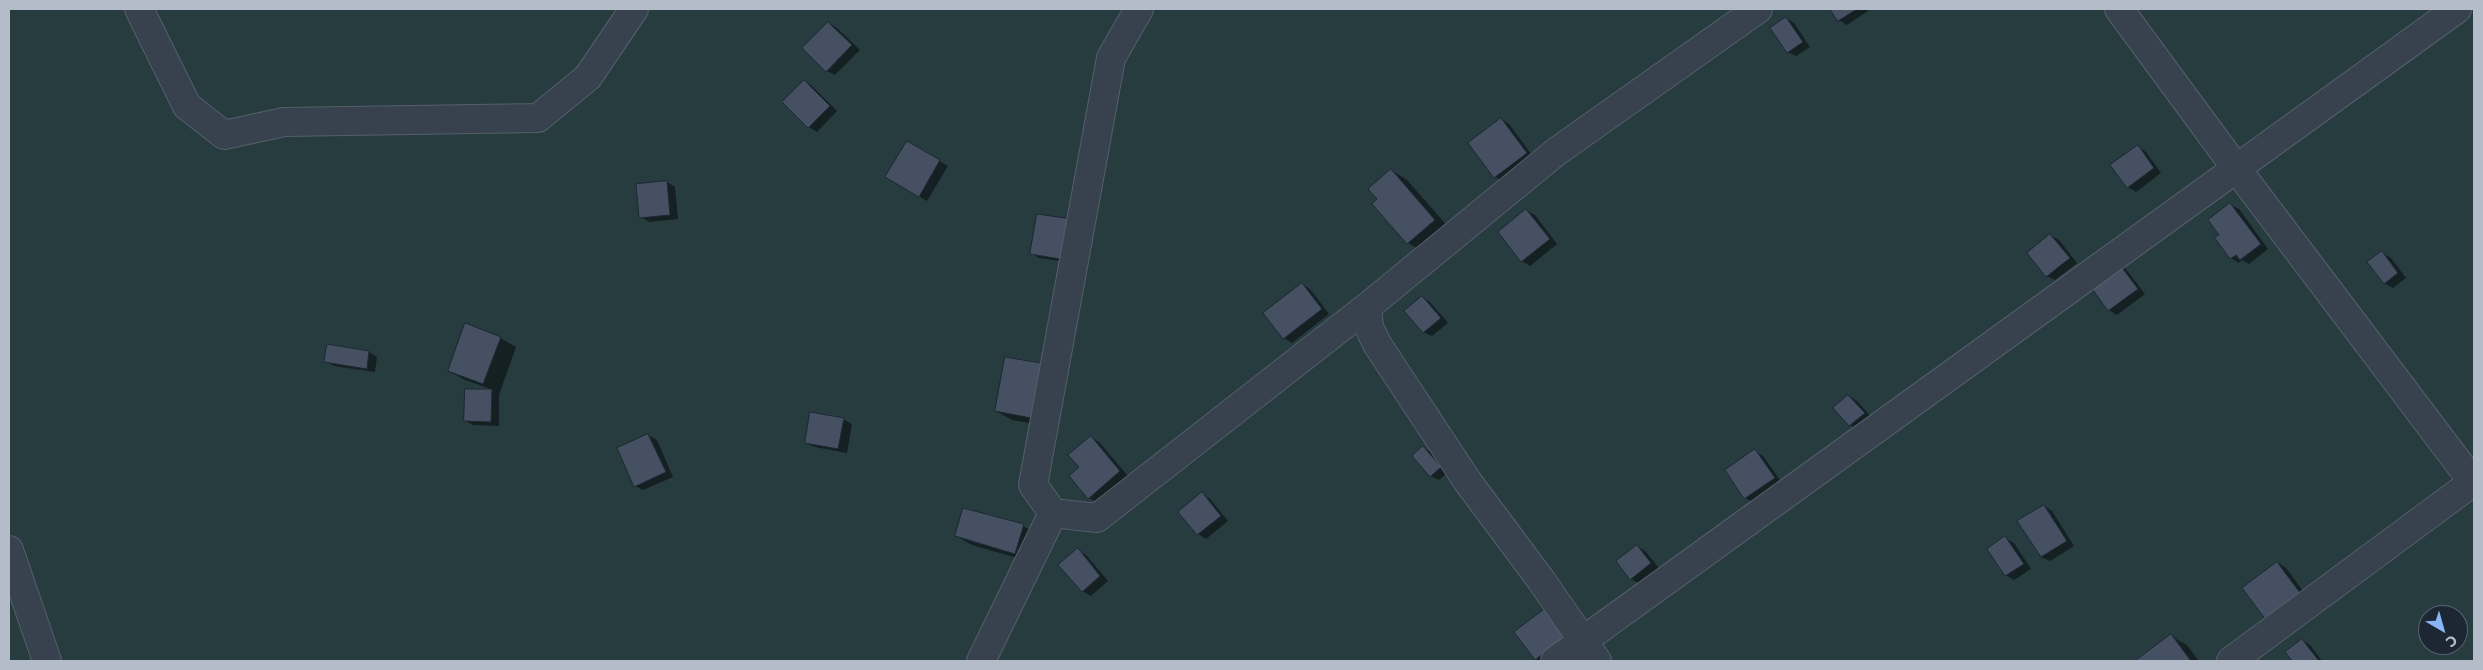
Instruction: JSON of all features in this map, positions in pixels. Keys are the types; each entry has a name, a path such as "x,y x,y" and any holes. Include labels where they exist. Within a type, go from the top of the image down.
{"lane":[{"path":"139,9 187,106 224,135 284,122 538,118 588,77 634,9"},
{"path":"1139,9 1111,58 1033,485 1053,513 1097,518 1367,307 1556,152 1758,9"},
{"path":"2120,9 2236,168 2474,482 2231,661"},
{"path":"1555,661 1590,651 2236,168 2457,9"},
{"path":"1367,307 1369,327 1377,344 1468,482 1590,651"},
{"path":"981,661 1053,513"},
{"path":"9,550 47,661"}],"green space":[{"path":"9,9 2474,9 2474,661 9,661"}],"building":[{"path":"1830,9 1857,9 1838,21"},
{"path":"1786,17 1803,42 1787,53 1770,28"},
{"path":"828,22 852,45 826,72 802,48"},
{"path":"804,80 830,106 808,128 782,102"},
{"path":"1501,118 1527,153 1494,178 1468,143"},
{"path":"907,141 940,160 919,197 885,177"},
{"path":"2138,145 2154,168 2127,188 2110,165"},
{"path":"1391,169 1435,220 1407,244 1372,204 1377,199 1368,189"},
{"path":"667,181 670,215 639,218 636,184"},
{"path":"2230,203 2261,244 2240,260 2236,255 2230,259 2214,237 2219,235 2208,220"},
{"path":"1526,209 1550,239 1521,262 1498,232"},
{"path":"1037,214 1072,219 1066,260 1030,254"},
{"path":"2050,234 2070,258 2046,277 2027,253"},
{"path":"2382,251 2398,273 2384,284 2367,262"},
{"path":"2117,261 2138,289 2108,311 2088,283"},
{"path":"1302,283 1322,309 1283,339 1263,313"},
{"path":"1422,296 1441,318 1423,333 1404,311"},
{"path":"465,323 501,337 483,384 448,371"},
{"path":"327,344 369,351 367,369 324,362"},
{"path":"1005,357 1041,363 1031,418 995,411"},
{"path":"465,389 492,389 491,422 464,421"},
{"path":"1848,395 1865,413 1849,426 1833,408"},
{"path":"810,412 844,418 838,449 805,443"},
{"path":"648,434 666,472 634,487 617,448"},
{"path":"1091,436 1120,471 1088,499 1069,476 1079,467 1068,455"},
{"path":"1423,446 1441,467 1430,477 1412,456"},
{"path":"1755,449 1775,478 1744,499 1725,470"},
{"path":"1202,492 1221,516 1197,535 1178,512"},
{"path":"2044,505 2067,541 2041,557 2017,521"},
{"path":"963,508 1024,524 1015,554 955,536"},
{"path":"2005,536 2024,564 2005,576 1987,549"},
{"path":"1637,545 1651,563 1630,580 1616,561"},
{"path":"1078,548 1100,576 1082,592 1058,565"},
{"path":"2277,562 2301,594 2266,620 2242,588"},
{"path":"1546,608 1567,635 1535,660 1514,632"},
{"path":"2171,634 2191,661 2135,661"},
{"path":"2302,639 2319,661 2292,661 2285,652"}]}
